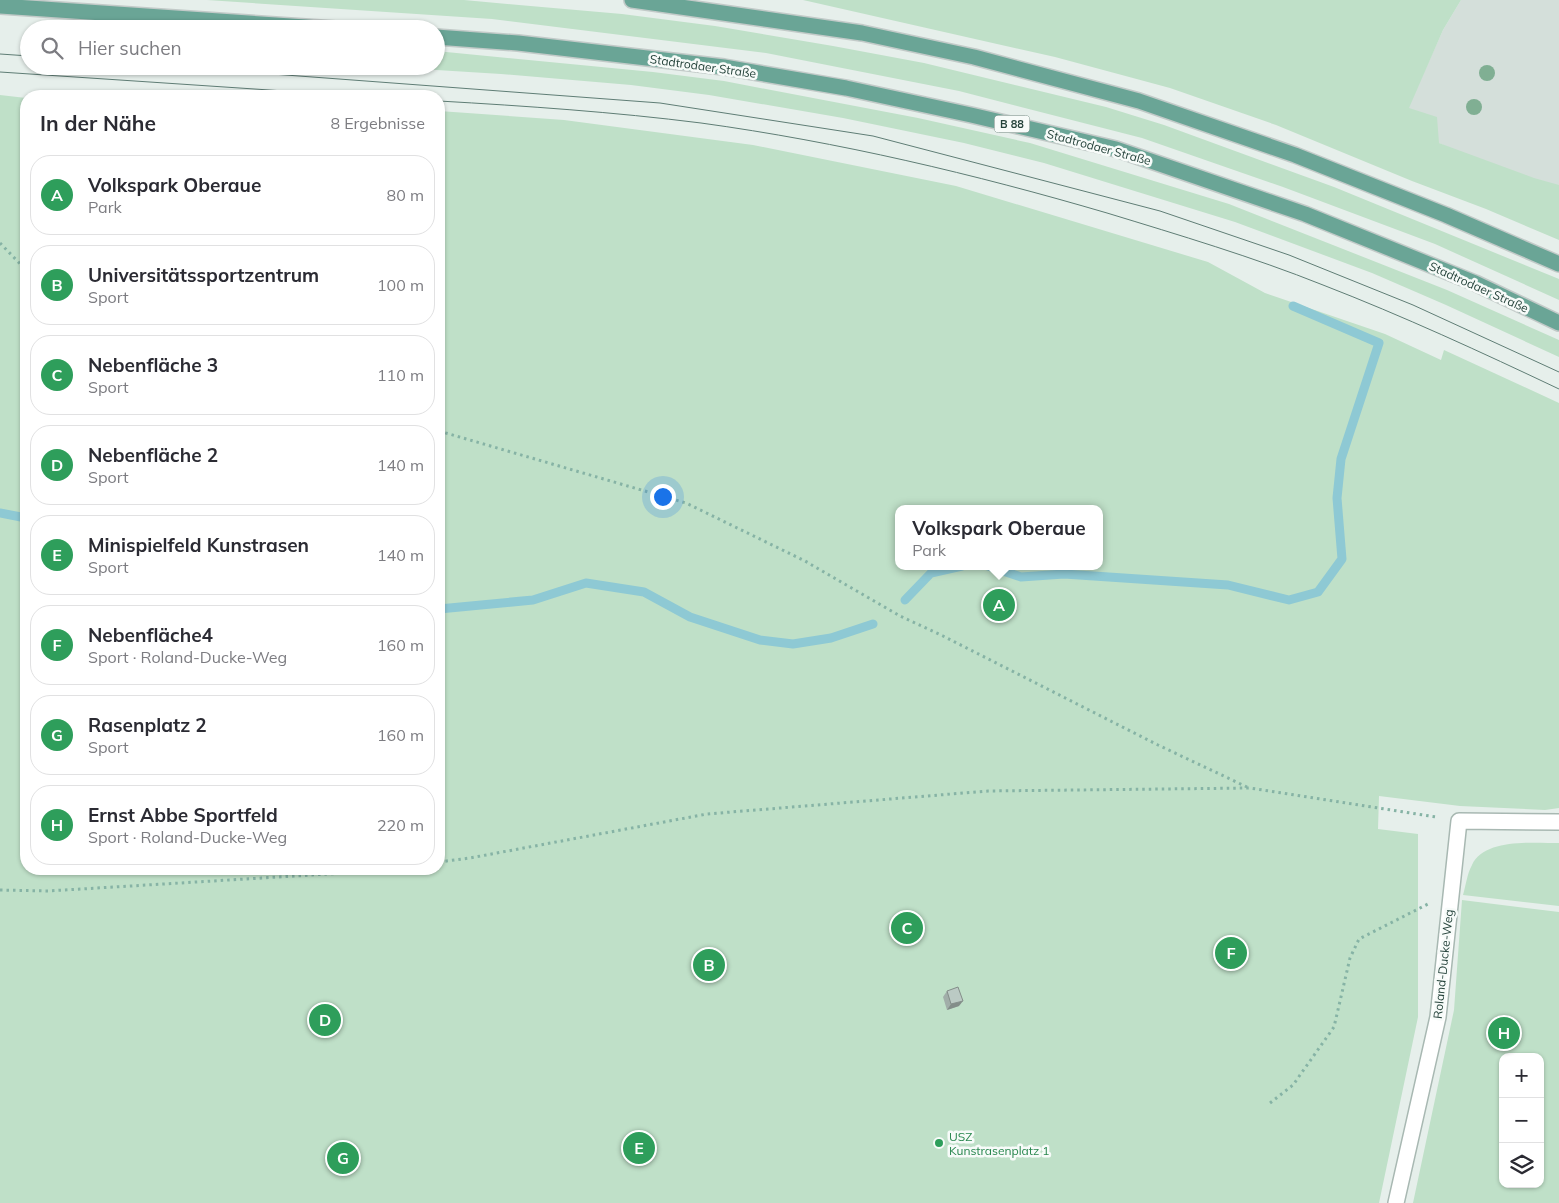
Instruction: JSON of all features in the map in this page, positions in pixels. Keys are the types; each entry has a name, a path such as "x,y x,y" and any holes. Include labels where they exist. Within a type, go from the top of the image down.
{"main road":[{"path":"632,0 862,33 974,57 1139,101 1295,155 1446,215 1559,264"},
{"path":"0,6 204,20"},
{"name":"Stadtrodaer Straße","path":"445,38 518,43 724,67 885,96 1116,149 1306,214 1475,283 1559,323"}],"street":[{"path":"1459,821 1559,822"},
{"name":"Roland-Ducke-Weg","path":"1396,1203 1438,1017 1459,821"}],"path":[{"path":"0,243 20,264"},
{"path":"445,433 686,503 805,561 900,616 1158,745 1250,788"},
{"path":"445,861 707,814 988,791 1250,788 1459,821"},
{"path":"0,890 48,891 312,875"},
{"path":"1270,1103 1293,1085 1334,1027 1350,958 1359,939 1436,900"}],"shaded area":[{"path":"1461,0 1559,0 1559,199 1439,143 1408,108 1443,30"}],"green space":[{"path":"207,0 464,0 622,14 715,26 924,63 1106,107 1164,125 1334,187 1559,279 1559,300 1435,244 1283,187 1142,138 959,91 766,53 492,19"},
{"path":"803,0 1461,0 1443,30 1409,108 1437,117 1439,143 1534,178 1559,185 1559,240 1276,125 1170,88 1055,57"},
{"path":"445,52 653,72 724,81 918,118 1030,143 1229,204 1447,290 1559,340 1559,357 1372,273 1235,222 1044,163 964,143 843,118 709,95 631,85 445,71"},
{"path":"0,95 20,97 20,875 445,875 445,111 564,120 753,145 956,186 1208,262 1265,293 1385,334 1441,360 1444,350 1559,403 1559,808 1545,810 1460,806 1379,796 1378,829 1418,834 1418,1017 1379,1203 0,1203"},
{"path":"1559,843 1559,906 1463,895 1472,865 1478,856 1487,850 1511,844"},
{"path":"1462,900 1559,912 1559,1203 1413,1203 1454,1010"}],"building":[{"path":"958,987 963,1001 951,1004 947,991"}],"waterway":[{"path":"1000,570 1021,577 1064,574 1228,585 1289,600 1318,592 1342,559 1337,498 1341,459 1379,343 1293,306"},
{"path":"0,513 20,517"},
{"path":"905,600 931,573 944,570"},
{"path":"445,608 533,600 586,583 644,592 690,617 760,640 793,644 831,638 873,624"}],"tram line":[{"path":"0,54 20,55"},
{"path":"0,72 20,73"},
{"path":"45,75 269,90"},
{"path":"285,75 660,103 873,136 1160,211 1289,255 1413,305 1559,372"},
{"path":"445,101 570,110 701,123 804,140 906,160 1007,185 1107,213 1297,275 1412,322 1559,389"}],"place":[{"name":"Volkspark Oberaue","path":"999,605"},
{"name":"Nebenfläche 3","path":"907,928"},
{"name":"Nebenfläche4","path":"1231,953"},
{"name":"Universitätssportzentrum","path":"709,965"},
{"name":"Nebenfläche 2","path":"325,1020"},
{"name":"Ernst Abbe Sportfeld","path":"1504,1033"},
{"name":"USZ Kunstrasenplatz 1","path":"939,1143"},
{"name":"Minispielfeld Kunstrasen","path":"639,1148"},
{"name":"Rasenplatz 2","path":"343,1158"}]}
